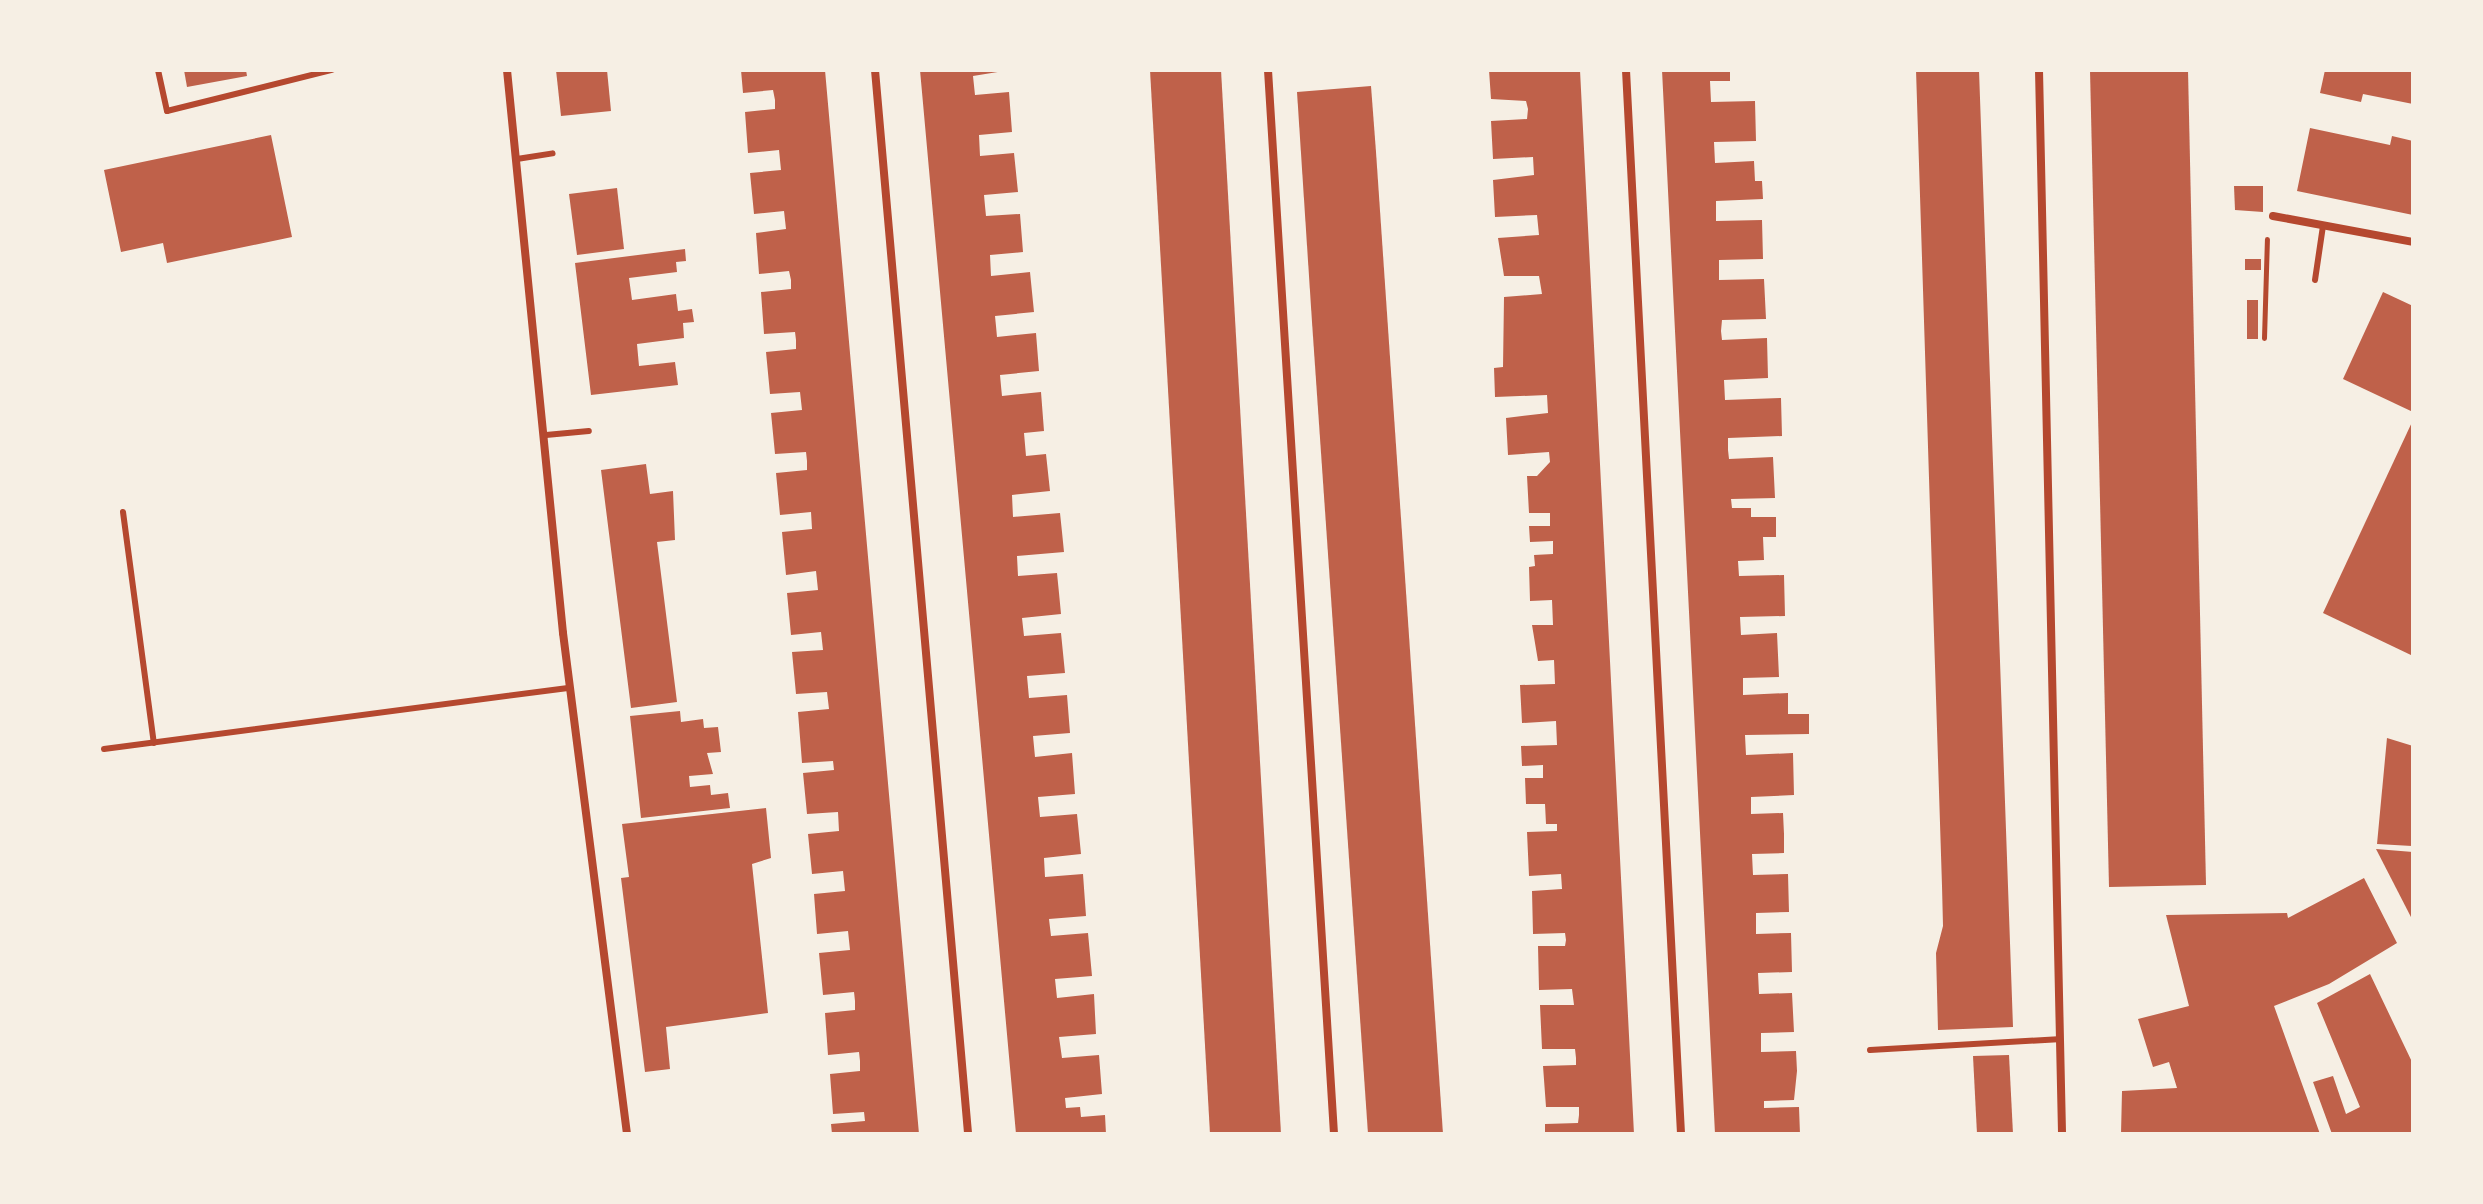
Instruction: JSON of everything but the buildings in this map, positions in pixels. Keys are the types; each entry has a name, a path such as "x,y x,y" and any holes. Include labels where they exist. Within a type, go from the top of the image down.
{"street":[{"path":"507,70 570,688 627,1134"},
{"path":"875,70 968,1134"},
{"path":"1268,70 1334,1134"},
{"path":"1626,70 1681,1134"},
{"path":"2039,70 2062,1134"},
{"path":"2273,216 2413,242"}],"lane":[{"path":"158,70 167,111 332,70"},
{"path":"517,159 553,153"},
{"path":"2315,280 2323,226"},
{"path":"546,435 589,431"},
{"path":"123,512 154,743"},
{"path":"104,749 570,688"},
{"path":"1870,1050 2058,1039"}],"path":[{"path":"2264,338 2266,241 2273,216"}]}
